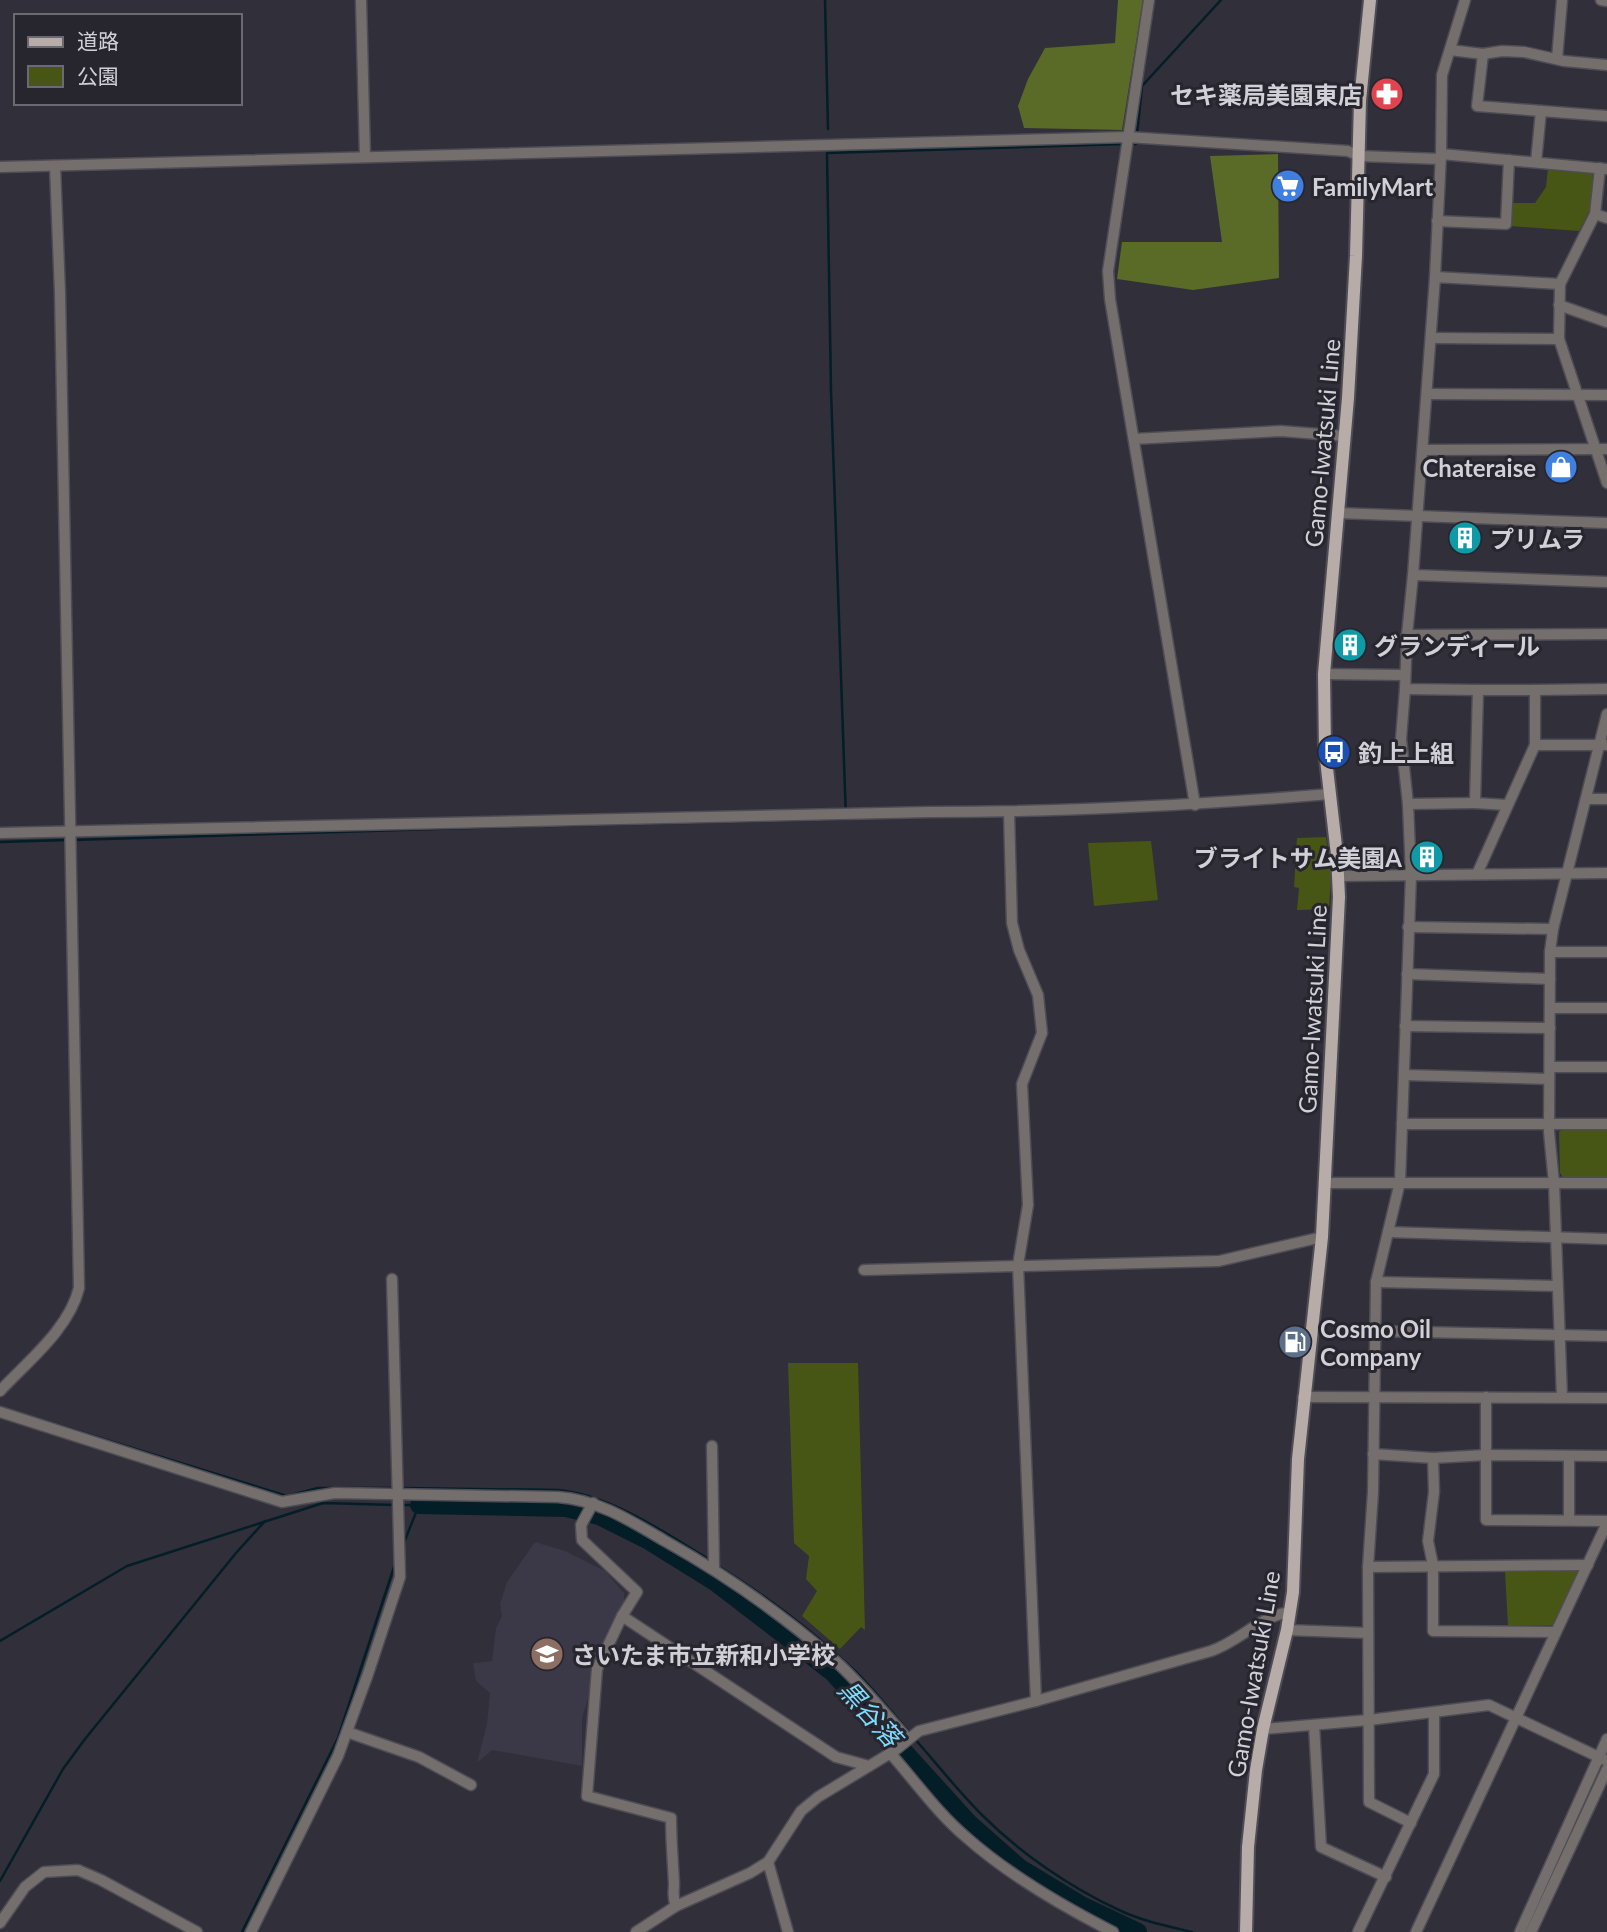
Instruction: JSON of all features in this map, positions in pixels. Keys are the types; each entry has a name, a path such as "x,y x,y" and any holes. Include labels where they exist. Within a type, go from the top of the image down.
{"main road":[{"name":"Gamo-Iwatsuki Line","path":"1246,1932 1250,1815 1263,1730 1290,1612 1303,1396 1322,1237 1339,915 1339,876 1323,716 1324,674 1344,436 1356,256 1360,101 1370,0"}],"street":[{"path":"361,0 365,156"},
{"path":"1149,0 1108,271 1110,299 1195,805"},
{"path":"1411,1823 1370,1802 1368,1567 1376,1282 1400,1182 1411,875 1408,804 1401,739 1432,338 1441,157 1441,75 1465,0"},
{"path":"1557,59 1562,0"},
{"path":"1601,0 1607,1"},
{"path":"1450,50 1483,54 1524,52 1607,65"},
{"path":"1483,54 1477,106 1607,116"},
{"path":"1536,162 1541,111"},
{"path":"0,167 1127,137 1348,151 1359,156 1508,160 1604,169 1595,214 1560,284 1559,339 1607,483"},
{"path":"1437,221 1506,225 1508,160"},
{"path":"0,1391 55,1332 75,1306 79,1288 60,293 55,166"},
{"path":"1595,214 1607,218"},
{"path":"1435,277 1560,284"},
{"path":"1559,305 1607,322"},
{"path":"1432,338 1559,339"},
{"path":"1428,394 1607,395"},
{"path":"1134,439 1281,431 1344,436"},
{"path":"1423,450 1607,449"},
{"path":"1338,513 1607,523"},
{"path":"1413,575 1607,582"},
{"path":"1407,635 1607,634"},
{"path":"1324,674 1405,675"},
{"path":"1405,689 1607,689"},
{"path":"1475,803 1478,690"},
{"path":"1477,874 1535,745 1535,690"},
{"path":"1562,1397 1554,1184 1549,1123 1550,952 1553,929 1586,799 1604,745 1607,714"},
{"path":"1535,745 1604,745"},
{"path":"0,833 1009,812 1195,805 1329,794"},
{"path":"1586,799 1607,799"},
{"path":"1408,804 1507,805"},
{"path":"1009,812 1012,923 1019,950 1038,995 1042,1033 1021,1084 1028,1205 1018,1265 1036,1701"},
{"path":"1339,876 1607,873"},
{"path":"1408,927 1553,929"},
{"path":"1550,952 1607,952"},
{"path":"1407,974 1550,979"},
{"path":"1550,1009 1607,1008"},
{"path":"1405,1026 1550,1028"},
{"path":"1550,1067 1607,1067"},
{"path":"1404,1075 1549,1079"},
{"path":"1402,1124 1607,1124"},
{"path":"1324,1183 1607,1183"},
{"path":"1388,1232 1607,1239"},
{"path":"864,1270 1219,1261 1322,1237"},
{"path":"251,1932 306,1824 347,1731 400,1577 392,1279"},
{"path":"1376,1282 1557,1286"},
{"path":"1375,1331 1607,1336"},
{"path":"1303,1396 1607,1398"},
{"path":"1416,1932 1607,1522 1486,1520 1486,1397"},
{"path":"0,1412 282,1502 335,1493 558,1497 593,1503 628,1518 714,1570 780,1616 833,1659 906,1741"},
{"path":"712,1446 714,1570"},
{"path":"1373,1454 1433,1458 1486,1455 1607,1457"},
{"path":"1569,1457 1569,1520"},
{"path":"1433,1458 1434,1492 1428,1541 1433,1565 1433,1631 1555,1632"},
{"path":"593,1503 581,1525 582,1540 637,1592 622,1616 597,1669 587,1796 671,1818 670,1856 674,1886 672,1896 676,1906"},
{"path":"1368,1567 1588,1564"},
{"path":"636,1932 676,1906 750,1873 768,1862 801,1811 818,1797 892,1752 919,1731 1036,1701 1220,1648 1263,1620 1290,1612"},
{"path":"622,1616 836,1757 869,1766"},
{"path":"1287,1630 1368,1633"},
{"path":"1263,1730 1489,1705 1603,1759"},
{"path":"1358,1932 1434,1774 1434,1712"},
{"path":"1314,1726 1321,1847 1386,1877"},
{"path":"347,1731 419,1756 471,1785"},
{"path":"1520,1932 1603,1759 1607,1739"},
{"path":"892,1752 965,1838 1024,1881 1113,1932"},
{"path":"1531,1932 1607,1769"},
{"path":"768,1862 788,1932"},
{"path":"0,1923 24,1887 44,1872 78,1870 197,1932"}],"shaded area":[{"name":"さいたま市立新和小学校","path":"535,1542 565,1551 605,1571 624,1593 624,1603 604,1646 582,1718 582,1766 492,1750 477,1763 487,1724 490,1693 476,1681 473,1663 492,1661 496,1628 502,1616 500,1604 507,1582"}],"green space":[{"path":"1118,0 1143,0 1122,130 1024,128 1018,106 1028,79 1045,48 1115,43"},
{"path":"1278,154 1279,278 1193,290 1117,279 1122,242 1222,242 1210,156"},
{"path":"1548,168 1589,171 1593,174 1590,210 1579,231 1510,226 1512,203 1535,203 1546,187"},
{"path":"1326,837 1331,875 1329,909 1297,910 1299,888 1294,887 1297,838"},
{"path":"1151,841 1158,900 1094,906 1088,843"},
{"path":"1563,1129 1607,1129 1607,1178 1563,1177 1560,1173 1559,1132"},
{"path":"788,1363 858,1363 865,1630 861,1627 840,1649 802,1616 817,1591 806,1579 809,1556 794,1543"},
{"path":"1576,1569 1578,1572 1553,1625 1508,1626 1505,1572"}],"waterway":[{"path":"825,0 828,129"},
{"path":"1130,144 1136,144 1142,86 1221,0"},
{"path":"545,826 846,819 831,391 827,153 1123,144"},
{"path":"73,840 535,826"},
{"path":"0,842 67,840"},
{"path":"0,1407 287,1496 318,1488 395,1488"},
{"path":"401,1488 558,1490 578,1493 618,1507 710,1560"},
{"path":"0,1641 127,1566 323,1503 395,1505"},
{"path":"402,1505 419,1505 403,1545"},
{"name":"黒谷落","path":"419,1505 566,1508 599,1516 649,1541 715,1582 832,1672 969,1823 1020,1868 1083,1906 1138,1932"},
{"path":"0,1881 63,1769 85,1739 265,1521"},
{"path":"242,1932 338,1738 395,1564"},
{"path":"718,1566 773,1603 824,1643 863,1679 910,1733"},
{"path":"914,1738 982,1815 1013,1843 1047,1868 1083,1891 1128,1914 1192,1932"}],"place":[{"name":"セキ薬局美園東店","path":"1387,94"},
{"name":"FamilyMart","path":"1288,186"},
{"name":"Chateraise","path":"1561,467"},
{"name":"プリムラ","path":"1465,538"},
{"name":"グランディール","path":"1350,645"},
{"name":"釣上上組","path":"1334,752"},
{"name":"ブライトサム美園A","path":"1427,857"},
{"name":"Cosmo Oil Company","path":"1295,1342"},
{"name":"さいたま市立新和小学校","path":"547,1654"}]}
